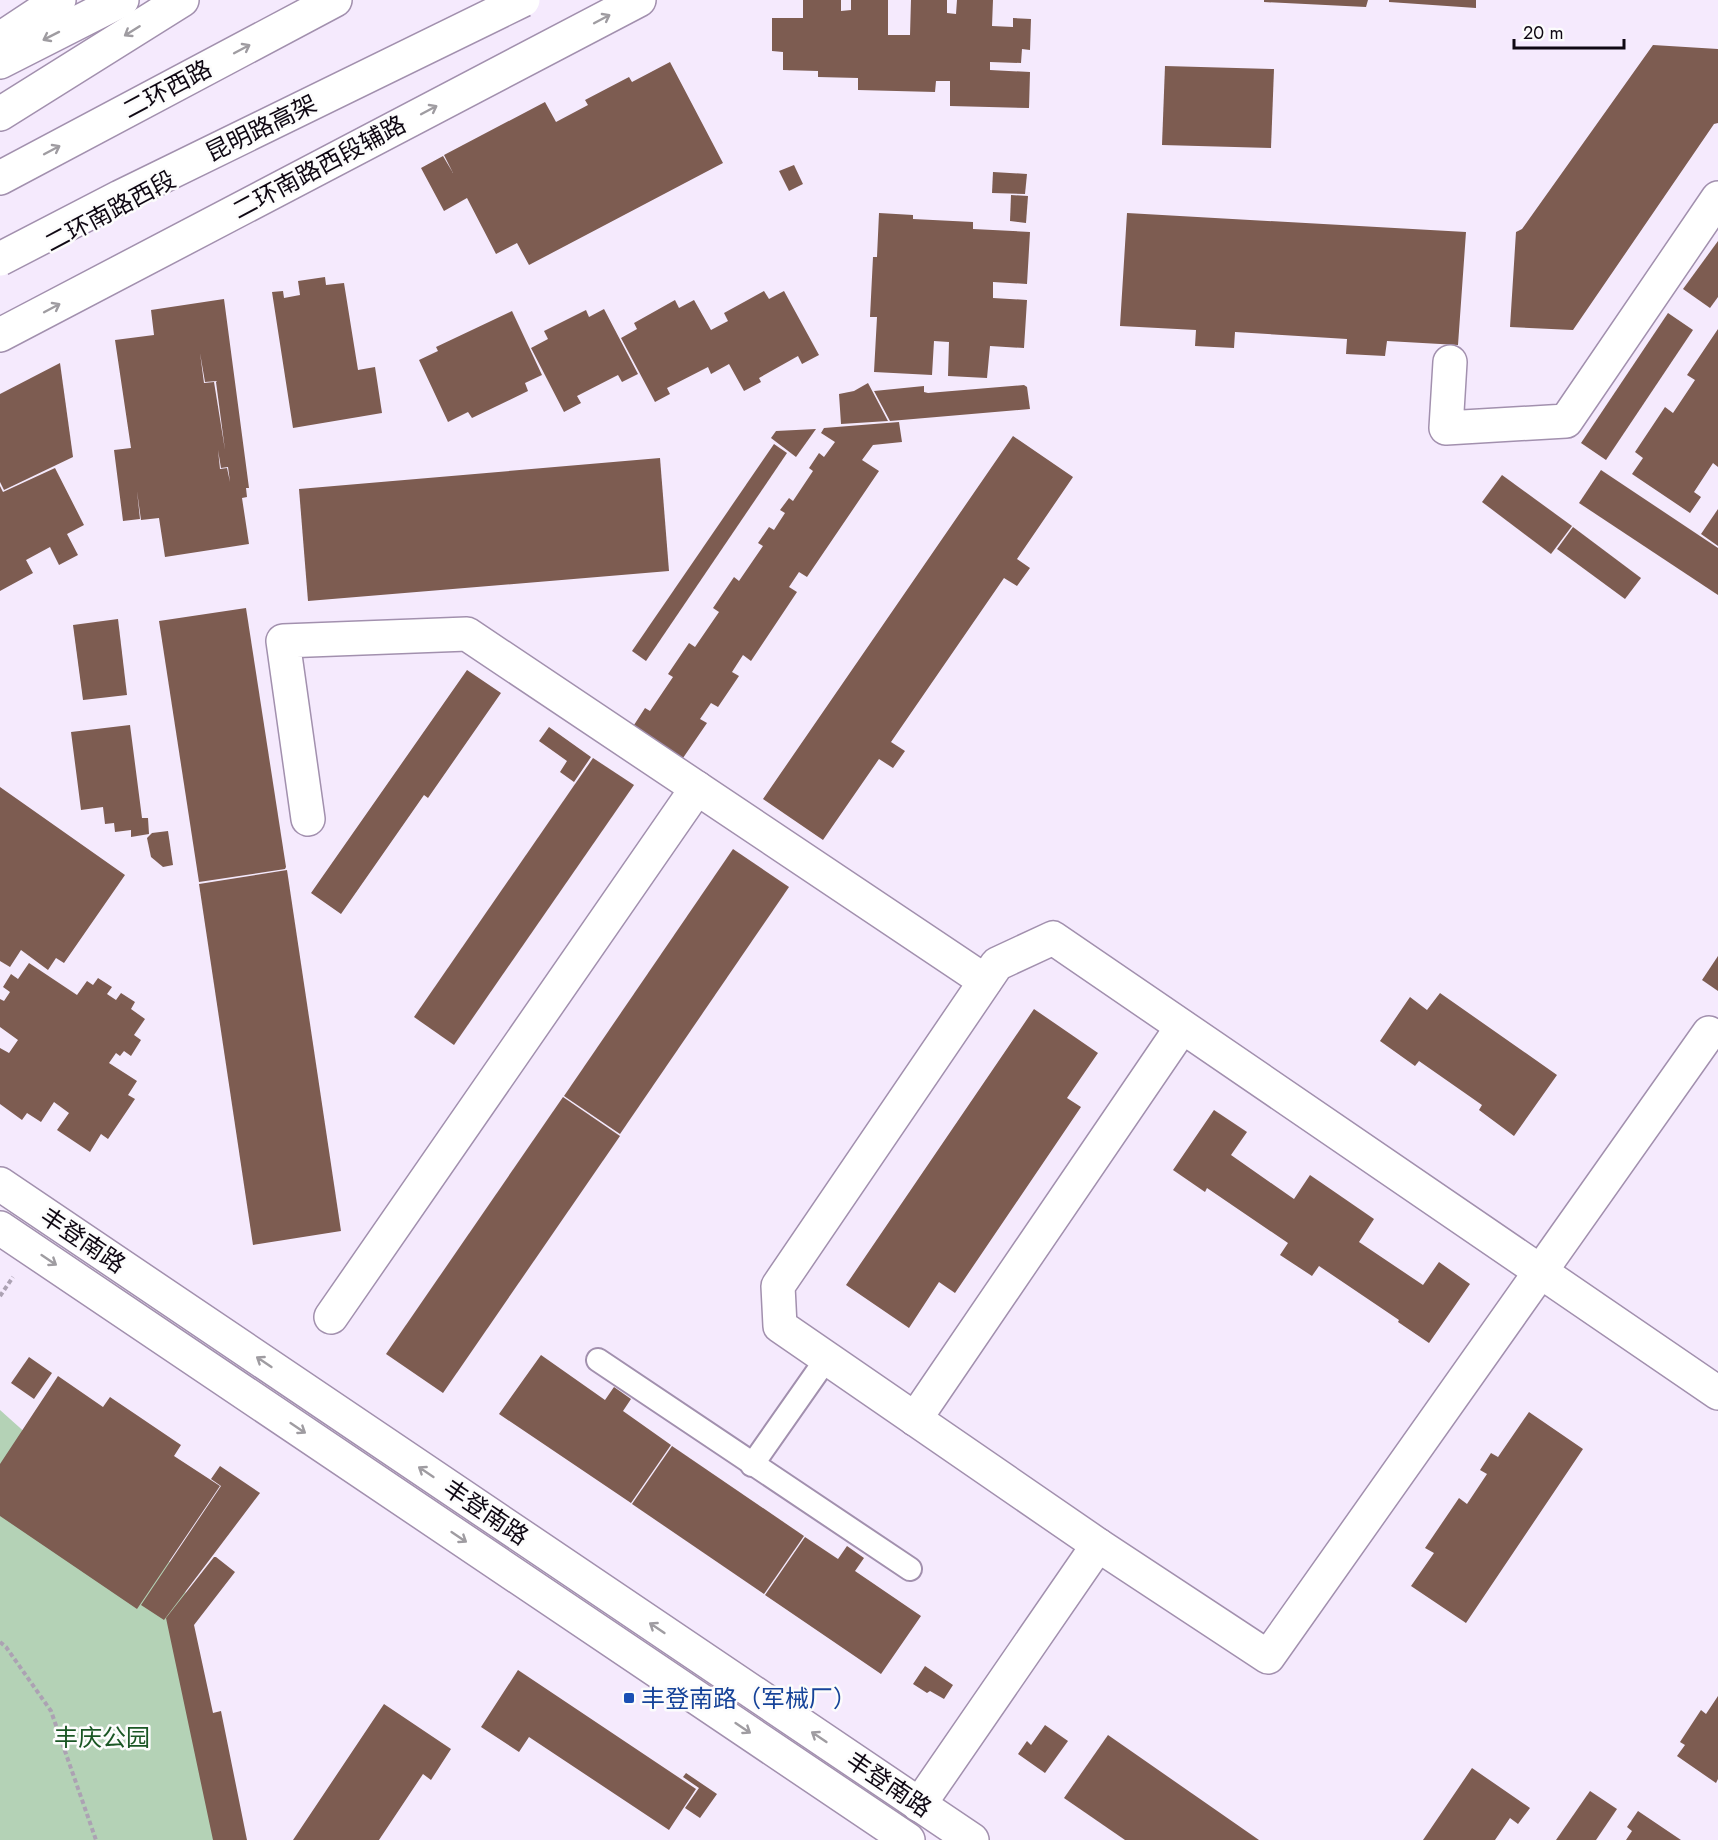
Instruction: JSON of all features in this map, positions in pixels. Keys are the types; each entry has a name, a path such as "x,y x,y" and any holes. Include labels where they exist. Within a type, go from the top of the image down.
{"main road":[{"path":"0,19 41,0"},
{"path":"0,39 59,0"},
{"path":"0,62 122,0"},
{"path":"0,114 182,0"},
{"name":"二环西路","path":"0,178 335,0"},
{"name":"二环南路西段","path":"0,270 507,0"},
{"name":"昆明路高架","path":"0,259 120,197 523,0"},
{"name":"二环南路西段辅路","path":"0,335 639,0"},
{"path":"1450,362 1446,428 1566,422 1718,198"},
{"path":"308,819 283,641 467,634 986,981"},
{"path":"331,1317 697,788"},
{"path":"1709,1033 1541,1271 1268,1657 1098,1545 780,1326 778,1286 997,964 1053,938 1541,1271 1718,1393"},
{"path":"915,1419 1182,1027"},
{"name":"丰登南路","path":"0,1184 972,1840"},
{"name":"丰登南路","path":"0,1228 908,1840"},
{"path":"919,1805 1098,1545"}],"lane":[{"path":"752,1465 826,1358"},
{"path":"598,1360 910,1569"}],"path":[{"path":"0,1642 6,1647 51,1711 96,1840"}],"green space":[{"name":"丰庆公园","path":"0,1410 183,1574 219,1840 0,1840"}],"building":[{"path":"803,0 841,0 841,11 851,10 851,0 888,0 888,35 910,35 911,0 947,0 947,13 956,14 957,0 993,0 992,26 1013,27 1013,18 1031,19 1030,50 1022,49 1021,63 990,62 990,70 1030,72 1029,108 950,106 950,81 936,81 935,92 858,90 858,78 818,77 818,71 783,70 783,52 772,51 772,18 803,18"},
{"path":"1264,0 1368,0 1366,7 1264,2"},
{"path":"1389,0 1476,0 1476,8 1389,2"},
{"path":"1653,45 1718,49 1718,123 1714,124 1573,330 1510,327 1516,232 1522,229"},
{"path":"670,62 723,163 529,265 517,243 496,254 467,198 444,211 421,168 443,156 453,173 444,155 545,102 556,122 588,105 585,100 629,77 632,82"},
{"path":"1165,66 1274,69 1271,148 1162,145"},
{"path":"794,165 803,184 789,191 779,171"},
{"path":"993,172 1027,174 1025,194 992,193"},
{"path":"1011,195 1028,196 1026,223 1010,221"},
{"path":"879,213 913,215 913,219 973,222 973,229 1030,232 1027,284 993,282 993,298 1027,300 1024,348 990,346 987,378 948,376 949,342 934,341 932,375 874,372 877,317 870,317 873,257 877,257"},
{"path":"1127,213 1466,232 1458,345 1387,341 1385,356 1346,354 1347,339 1235,332 1234,348 1195,346 1196,330 1120,326"},
{"path":"1718,241 1718,297 1710,308 1683,289"},
{"path":"325,277 326,285 344,283 358,370 375,367 382,413 293,428 272,292 283,291 284,298 300,295 298,281"},
{"path":"764,291 769,299 784,291 819,355 802,364 798,356 759,378 761,382 744,391 729,364 711,374 708,367 667,388 670,394 655,402 621,338 637,329 634,323 675,300 679,308 694,300 711,330 728,321 724,313"},
{"path":"224,299 249,488 246,488 247,497 242,498 249,544 165,557 159,518 141,520 137,491 140,519 123,521 114,450 131,448 115,340 154,335 151,310","holes":["200,353 205,382 217,381 225,450 214,382 204,383","218,450 221,468 228,467 230,482 227,468 220,469"]},
{"path":"604,309 638,374 622,382 618,375 577,396 581,403 564,412 531,348 548,339 544,331 586,310 589,317"},
{"path":"512,311 542,375 525,383 528,391 472,418 468,412 448,422 419,360 438,351 436,347"},
{"path":"1668,313 1693,330 1606,460 1581,443"},
{"path":"1718,329 1718,467 1713,463 1694,492 1701,497 1690,513 1632,474 1643,458 1635,452 1665,407 1673,413 1695,380 1687,375"},
{"path":"60,363 73,457 4,490 0,482 0,394"},
{"path":"868,383 888,421 841,424 839,394 854,391"},
{"path":"1024,385 1027,387 1030,409 890,421 874,391 924,386 924,392 928,393"},
{"path":"899,422 902,442 873,445 862,460 879,471 807,577 799,572 789,587 797,592 751,661 743,655 732,672 739,676 718,707 711,703 700,719 707,723 683,758 634,725 645,708 650,711 673,677 668,674 689,643 695,647 719,612 713,608 734,577 739,581 763,546 758,543 769,527 774,530 785,513 780,510 789,498 793,501 813,471 809,468 819,453 824,457 835,442 821,433 824,428"},
{"path":"816,429 796,457 771,438 776,431"},
{"path":"1013,436 1073,477 1017,559 1030,568 1017,586 1004,578 891,742 905,751 893,768 879,759 823,840 763,799"},
{"path":"774,444 787,453 646,661 632,651"},
{"path":"660,458 669,571 308,601 299,489"},
{"path":"55,468 84,525 67,534 78,555 59,565 50,547 26,560 33,573 0,591 0,486 3,492"},
{"path":"1601,470 1718,548 1718,595 1579,503"},
{"path":"1502,475 1572,526 1551,554 1482,502"},
{"path":"1718,509 1718,546 1701,534"},
{"path":"1573,527 1641,578 1625,599 1557,549"},
{"path":"246,608 286,867 285,869 199,882 159,621"},
{"path":"118,619 127,695 83,700 73,625"},
{"path":"467,670 501,693 428,798 424,795 341,914 311,893"},
{"path":"130,725 142,818 148,818 149,834 131,837 131,830 115,832 114,823 105,824 103,807 81,810 71,732"},
{"path":"549,727 591,757 574,782 560,772 567,761 539,741"},
{"path":"593,758 634,785 454,1045 414,1017"},
{"path":"0,787 125,875 64,963 56,958 48,970 21,950 10,967 0,961"},
{"path":"168,831 173,865 163,867 151,857 147,838 152,833"},
{"path":"733,849 789,887 620,1134 564,1096"},
{"path":"287,870 341,1231 253,1245 199,884"},
{"path":"1718,956 1718,991 1702,980"},
{"path":"29,963 77,995 87,981 93,985 98,978 112,987 107,994 116,1000 121,993 135,1002 131,1009 145,1019 134,1035 141,1040 131,1056 124,1051 120,1056 116,1053 109,1063 137,1081 128,1095 135,1099 108,1139 101,1134 90,1152 57,1130 69,1113 54,1102 41,1122 27,1113 22,1120 0,1104 0,1048 9,1053 18,1040 0,1027 0,999 4,1001 10,992 3,987 11,974 18,979"},
{"path":"1440,993 1557,1075 1514,1136 1479,1110 1482,1105 1419,1061 1415,1066 1380,1041 1410,997 1427,1010"},
{"path":"1034,1009 1098,1053 1067,1098 1081,1107 955,1293 939,1282 909,1328 846,1285"},
{"path":"563,1097 620,1136 443,1393 386,1354"},
{"path":"1214,1110 1247,1132 1231,1155 1294,1199 1310,1175 1374,1219 1359,1242 1423,1285 1439,1262 1470,1284 1429,1343 1319,1266 1312,1276 1280,1255 1288,1243 1207,1188 1205,1192 1173,1170"},
{"path":"541,1355 605,1400 614,1387 631,1399 623,1411 671,1445 631,1503 499,1414"},
{"path":"29,1357 52,1373 34,1399 11,1383"},
{"path":"58,1376 103,1407 110,1397 181,1445 174,1456 220,1486 137,1609 0,1516 0,1464"},
{"path":"1529,1412 1583,1449 1466,1623 1411,1586 1434,1553 1425,1548 1459,1498 1467,1504 1487,1474 1480,1470 1491,1453 1498,1457"},
{"path":"672,1446 804,1536 764,1594 632,1504"},
{"path":"220,1466 260,1493 164,1620 141,1605 221,1486 211,1479"},
{"path":"805,1537 838,1559 847,1546 864,1558 855,1571 921,1616 881,1674 765,1595"},
{"path":"214,1557 235,1572 194,1625 213,1713 221,1711 247,1840 213,1840 166,1618"},
{"path":"925,1666 953,1685 944,1699 930,1691 927,1693 913,1684"},
{"path":"518,1670 696,1789 669,1830 529,1737 519,1752 481,1727"},
{"path":"1718,1696 1718,1779 1716,1783 1677,1756 1685,1745 1680,1742 1701,1710 1706,1714"},
{"path":"384,1704 451,1749 431,1780 423,1774 379,1840 293,1840"},
{"path":"1045,1725 1068,1741 1045,1773 1018,1754 1027,1741 1031,1745"},
{"path":"1108,1735 1259,1840 1125,1840 1064,1798"},
{"path":"1472,1768 1530,1808 1518,1824 1510,1818 1495,1840 1423,1840"},
{"path":"686,1773 717,1794 700,1818 685,1808 699,1788 683,1777"},
{"path":"1590,1791 1617,1809 1596,1840 1556,1840"},
{"path":"1638,1811 1681,1840 1626,1840 1632,1831 1627,1827"}],"place":[{"name":"丰登南路（军械厂）","path":"629,1698"}]}
